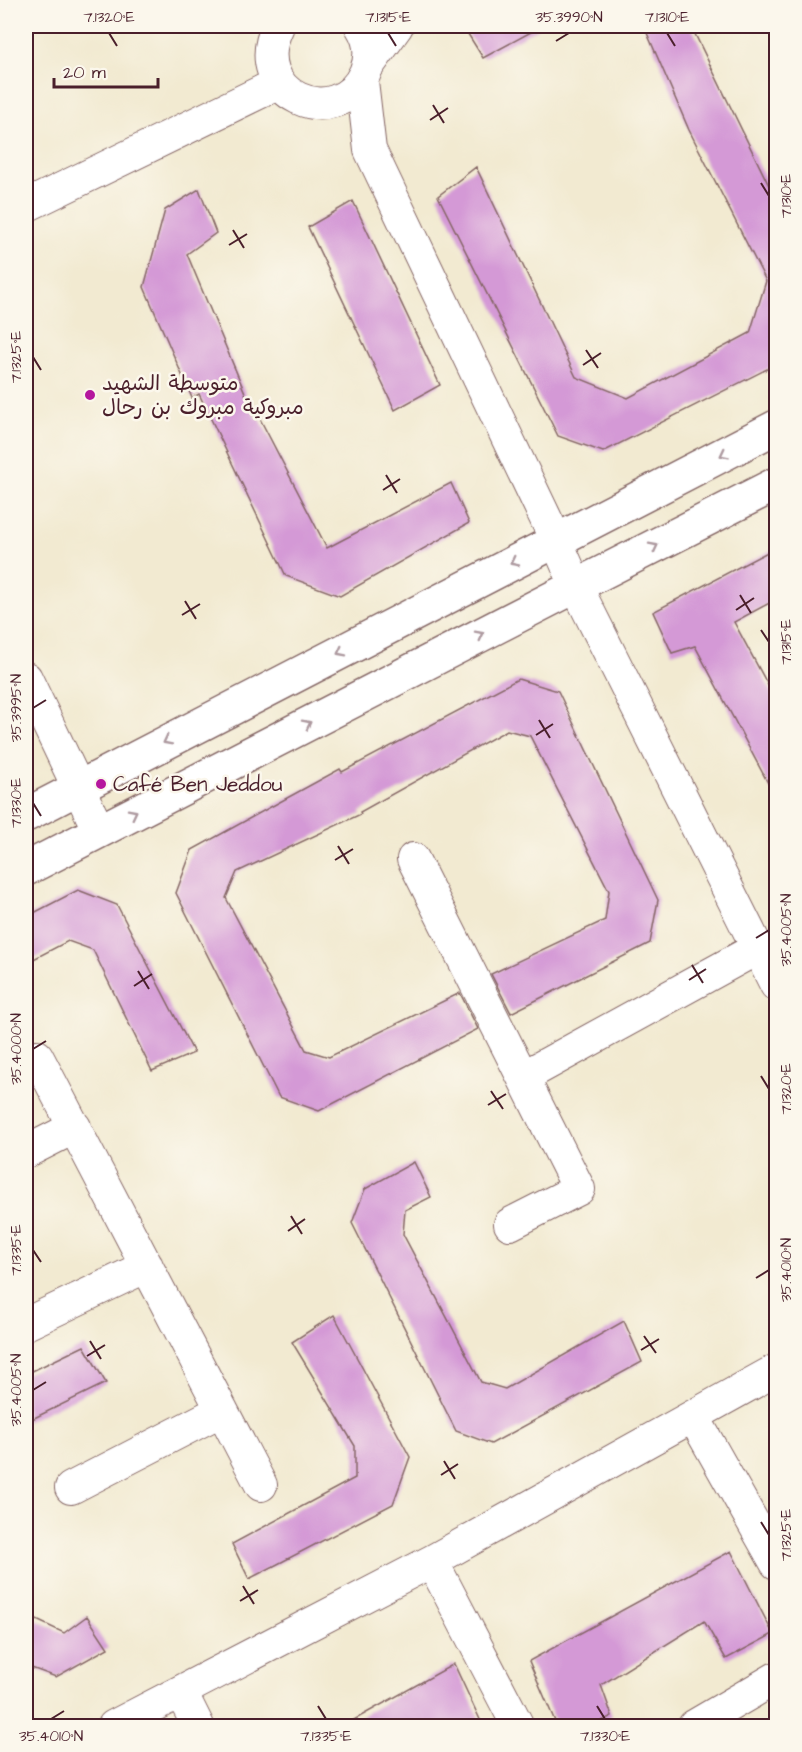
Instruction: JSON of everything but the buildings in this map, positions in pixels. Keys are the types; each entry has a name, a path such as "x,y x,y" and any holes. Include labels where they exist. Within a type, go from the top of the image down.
{"street":[{"path":"278,26 272,39 270,54 272,69 279,83 290,94 304,101 320,104 350,93 397,26"},
{"path":"361,26 366,34 370,50 365,73 370,150"},
{"path":"26,206 279,83"},
{"path":"320,104 338,118 370,150 576,586 777,985"},
{"path":"26,815 777,427"},
{"path":"26,869 777,484"},
{"path":"26,678 99,831"},
{"path":"413,859 579,1189 510,1224"},
{"path":"523,1077 758,948"},
{"path":"37,1056 261,1485"},
{"path":"26,1152 75,1127"},
{"path":"26,1324 147,1266"},
{"path":"114,1726 432,1561 777,1370"},
{"path":"72,1488 222,1410"},
{"path":"693,1416 777,1563"},
{"path":"432,1561 518,1726"},
{"path":"693,1726 777,1678"},
{"path":"181,1692 198,1726"}],"place":[{"name":"متوسطة الشهيد مبروكية مبروك بن رحال","path":"90,395"},
{"name":"Café Ben Jeddou","path":"101,784"}]}
